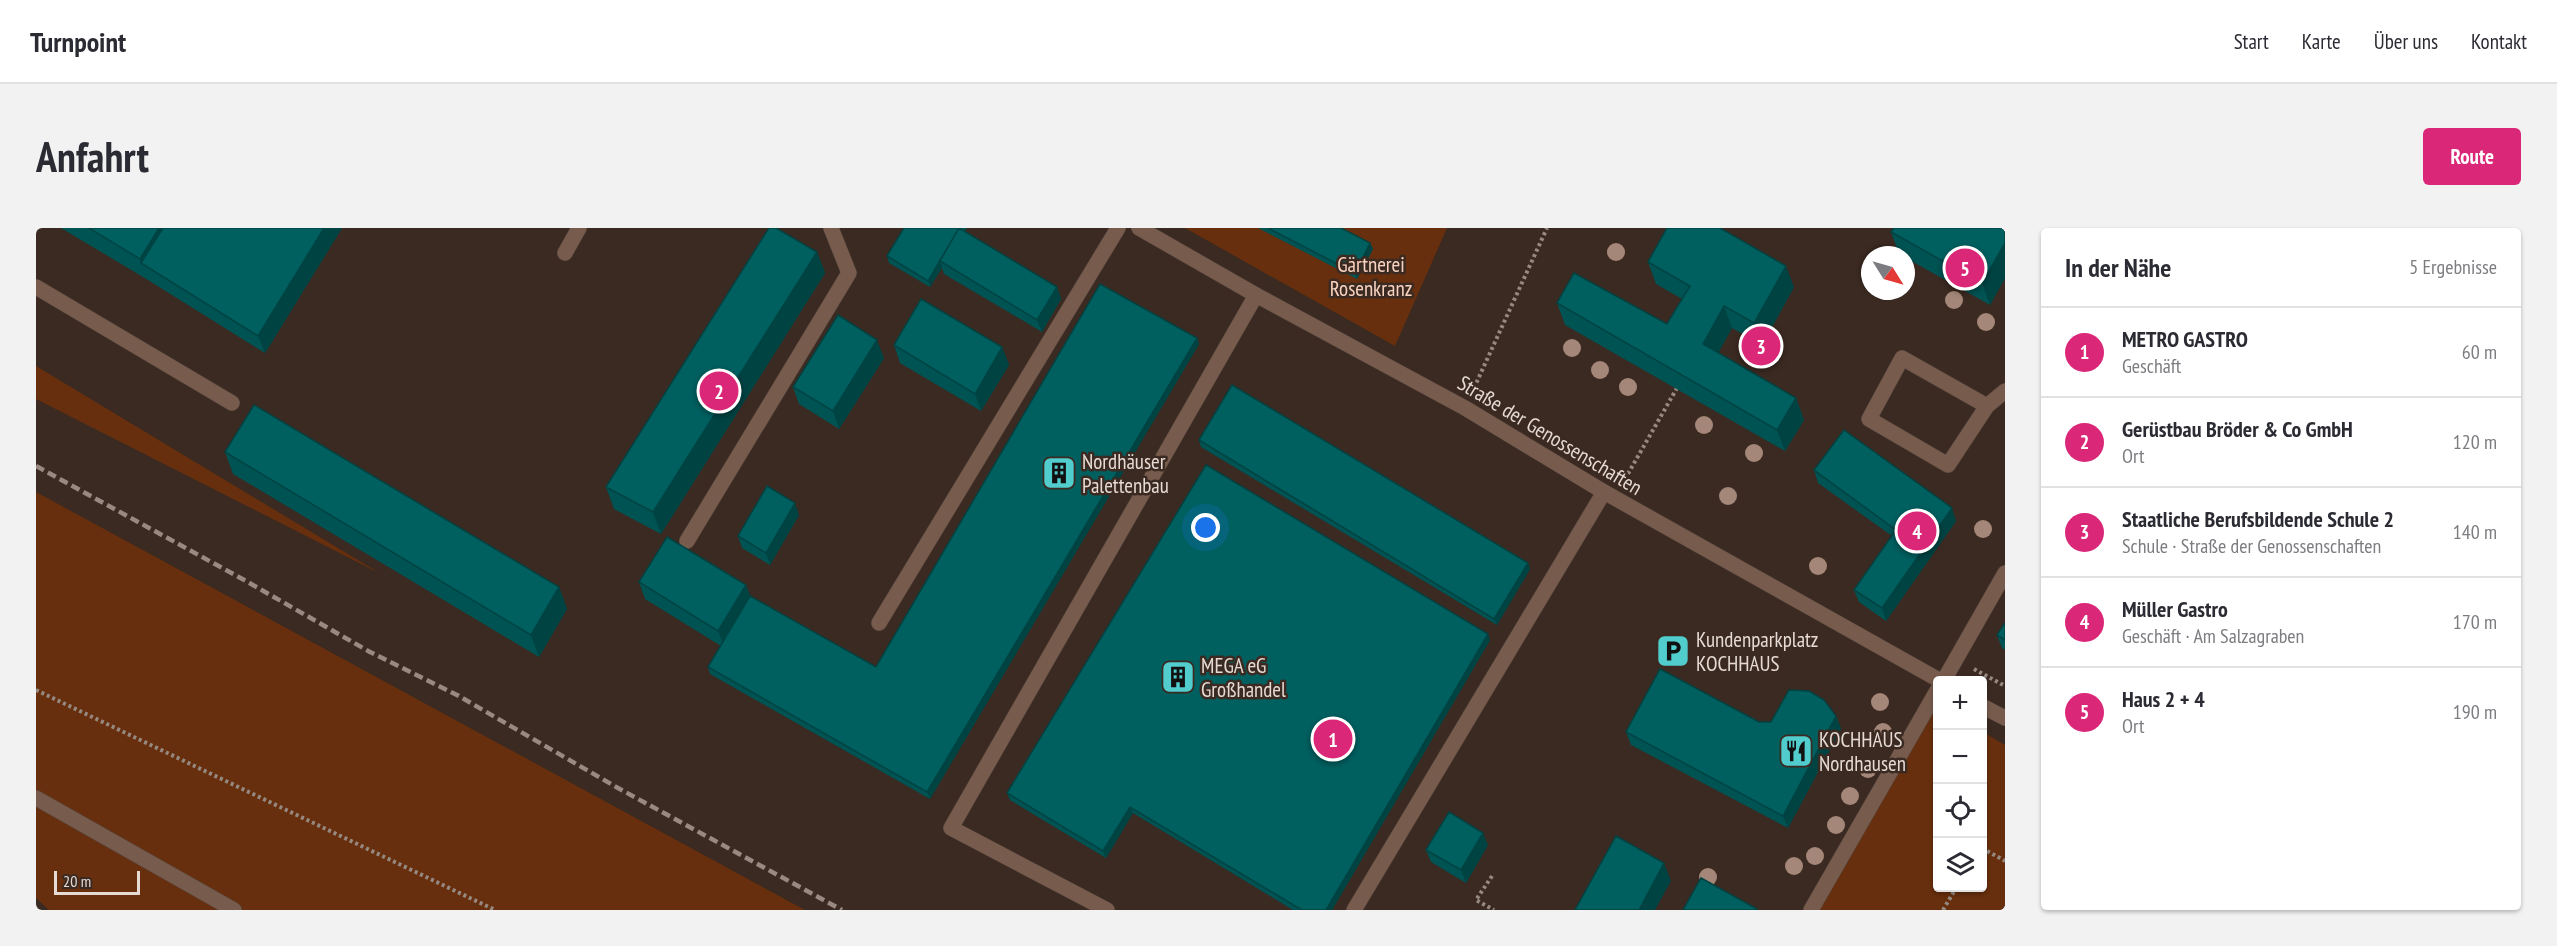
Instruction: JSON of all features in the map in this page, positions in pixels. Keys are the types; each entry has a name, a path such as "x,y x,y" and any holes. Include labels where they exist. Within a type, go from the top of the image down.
{"street":[{"path":"565,253 579,228"},
{"path":"687,541 849,273 831,228"},
{"path":"879,623 1118,228"},
{"name":"Straße der Genossenschaften","path":"1139,228 1256,295 1465,408 1609,495 1933,678"},
{"path":"36,287 231,404"},
{"path":"1107,910 951,828 1256,295"},
{"path":"1987,406 1902,358 1869,419 1948,465 1987,406 2005,391"},
{"path":"1354,910 1609,495"},
{"path":"1946,676 2005,573"},
{"path":"1811,910 1933,699"},
{"path":"1987,707 2005,718"},
{"path":"36,798 234,910"}],"path":[{"path":"1465,408 1547,228"},
{"path":"1609,495 1677,388"},
{"path":"1955,658 2005,686"},
{"path":"36,690 495,910"},
{"path":"1987,850 2005,861"},
{"path":"1491,876 1476,900 1494,910"},
{"path":"1943,910 1954,892"}],"green space":[{"name":"Gärtnerei Rosenkranz","path":"1185,228 1447,228 1395,346"},
{"path":"36,366 381,574 36,399"},
{"path":"36,492 805,910 49,910 36,898"},
{"path":"1924,699 1933,705 1933,892 1987,892 1987,734 2005,745 2005,910 1804,910"}],"building":[{"path":"89,228 159,228 140,259"},
{"path":"163,228 324,228 258,336 141,263"},
{"path":"769,228 776,228 817,252 653,512 606,487"},
{"path":"904,228 959,228 928,281 887,256"},
{"path":"959,228 1057,287 1037,320 940,261"},
{"path":"1268,228 1341,228 1370,243 1355,273"},
{"path":"1667,228 1720,228 1786,266 1754,323 1724,306 1703,344 1796,398 1777,430 1557,303 1574,273 1667,324 1690,286 1648,262"},
{"path":"1894,228 2005,228 2005,243 1982,283 1891,232"},
{"name":"Nordhäuser Palettenbau","path":"1100,284 1197,338 927,792 708,667 750,596 876,667"},
{"path":"921,299 1002,347 975,394 894,345"},
{"path":"838,315 877,340 833,411 793,387"},
{"path":"1232,385 1528,563 1494,619 1199,440"},
{"path":"254,405 559,587 531,635 225,452"},
{"path":"1844,430 1952,508 1882,608 1854,590 1896,530 1814,470"},
{"path":"1206,465 1488,634 1326,910 1302,910 1130,807 1103,851 1007,793"},
{"path":"767,486 795,503 766,553 738,536"},
{"path":"667,537 746,585 718,631 639,582"},
{"path":"2005,623 2005,640 1997,635"},
{"path":"1660,669 1759,722 1771,722 1789,690 1809,691 1824,700 1836,716 1783,816 1626,732"},
{"path":"1449,812 1483,833 1461,870 1426,850"},
{"path":"1616,836 1664,863 1639,910 1575,910"},
{"path":"1701,878 1757,909 1757,910 1683,910"}],"railway":[{"path":"36,466 370,652 457,695 618,788 842,910"}],"place":[{"name":"Haus 2 + 4","path":"1965,268"},
{"name":"Staatliche Berufsbildende Schule 2","path":"1761,346"},
{"name":"Gerüstbau Bröder & Co GmbH","path":"719,391"},
{"name":"Nordhäuser Palettenbau","path":"1059,473"},
{"name":"Müller Gastro","path":"1917,531"},
{"name":"Kundenparkplatz KOCHHAUS","path":"1673,651"},
{"name":"MEGA eG Großhandel","path":"1178,677"},
{"name":"METRO GASTRO","path":"1333,739"},
{"name":"KOCHHAUS Nordhausen","path":"1796,751"}]}
